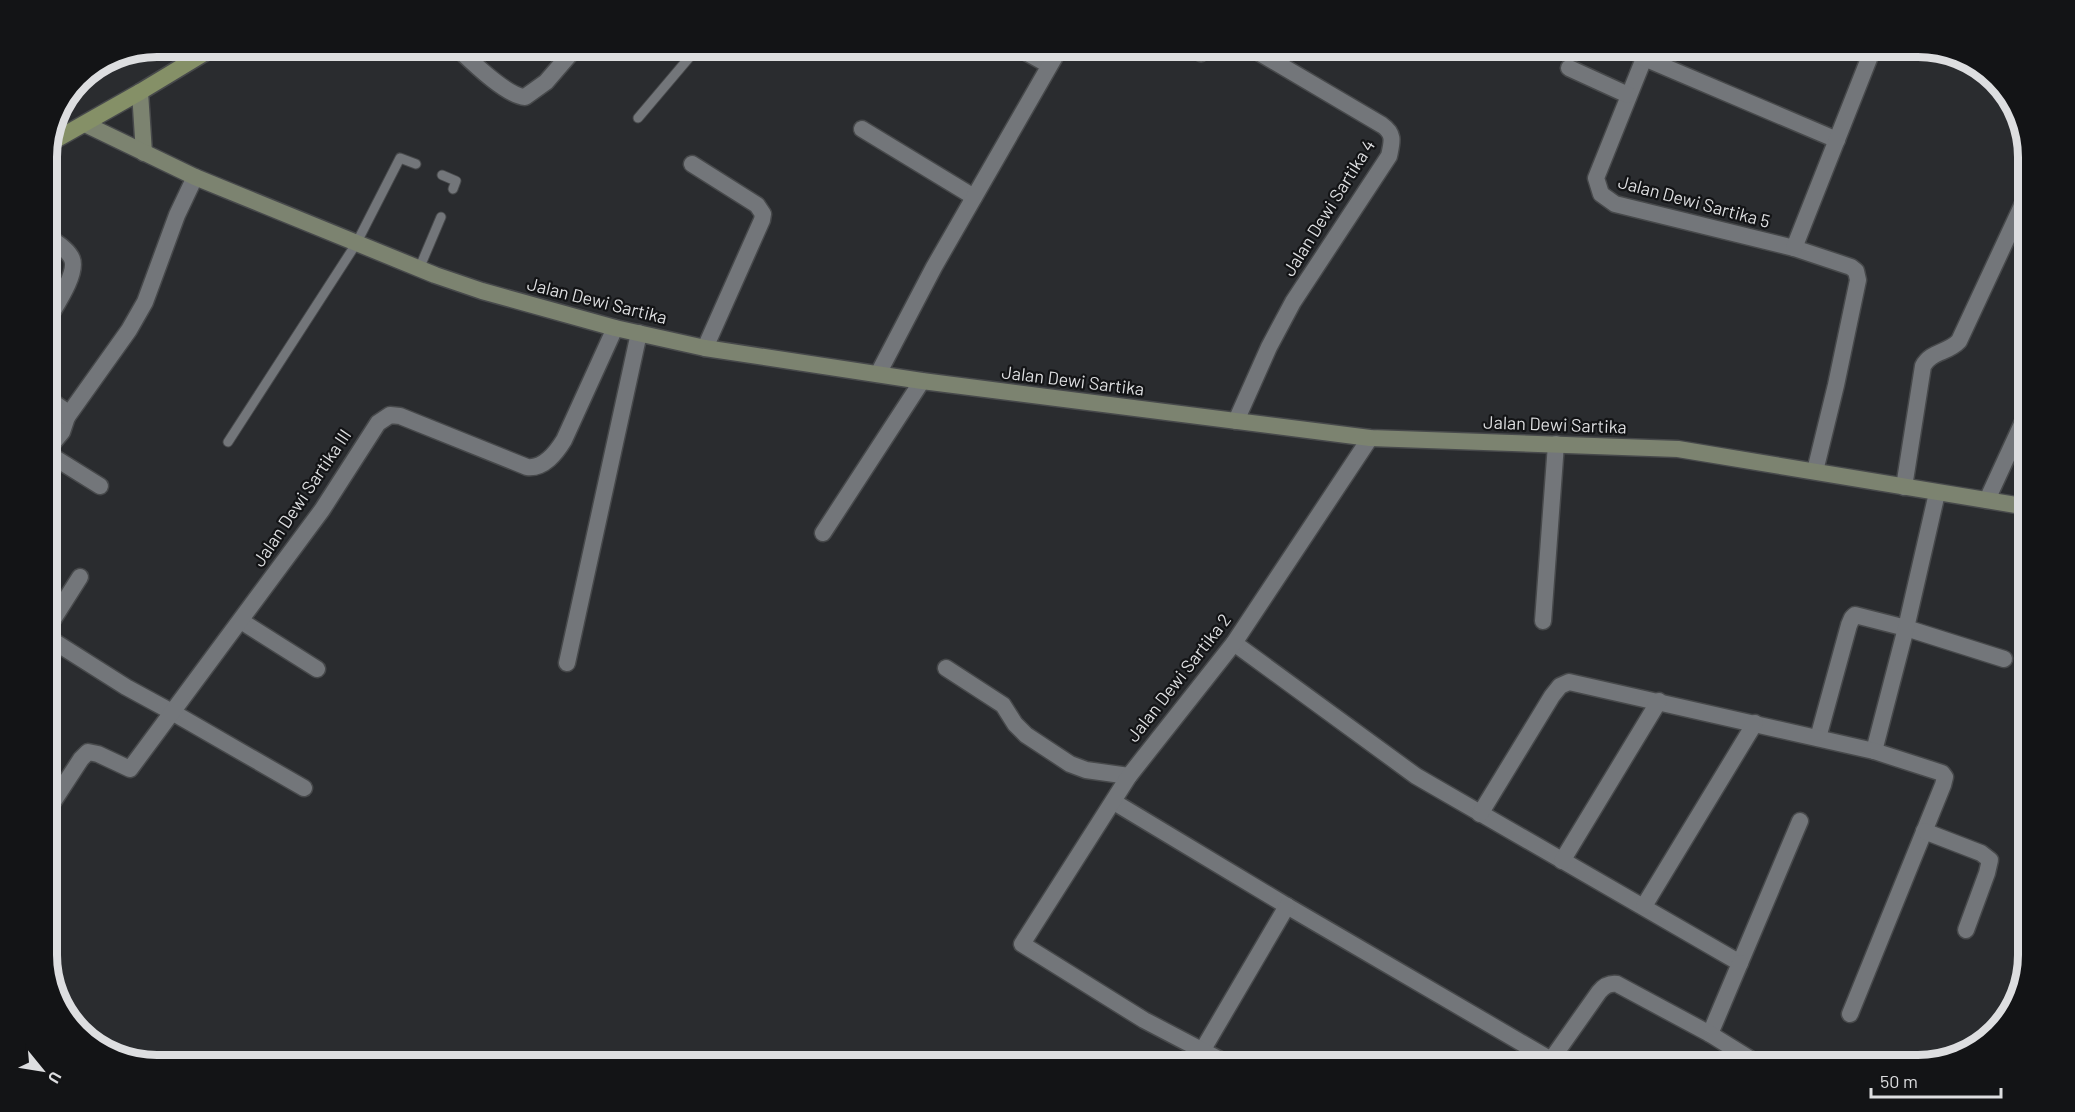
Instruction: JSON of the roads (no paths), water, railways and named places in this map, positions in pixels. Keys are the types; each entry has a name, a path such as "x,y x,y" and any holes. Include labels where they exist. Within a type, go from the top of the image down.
{"main road":[{"path":"59,138 198,57"},
{"path":"141,92 144,153"},
{"name":"Jalan Dewi Sartika","path":"85,124 195,177 419,269 482,291 615,328 705,348 922,381 1370,438 1678,449 2018,506"}],"street":[{"path":"468,57 502,85 521,97 525,97 546,82 568,57"},
{"path":"1035,57 1049,65"},
{"path":"878,374 1054,57"},
{"name":"Jalan Dewi Sartika 4","path":"1236,421 1293,302 1389,156 1393,140 1389,130 1382,125 1267,57"},
{"name":"Jalan Dewi Sartika 5","path":"1645,57 1596,178 1601,194 1615,204 1794,248 1851,267 1858,274 1836,385 1815,471"},
{"path":"1658,57 1837,140"},
{"path":"1794,248 1870,57"},
{"path":"1569,68 1628,95"},
{"path":"862,129 975,196"},
{"path":"692,164 758,205 763,214 705,348"},
{"path":"57,438 62,432 67,417 109,360 145,302 177,215 195,177"},
{"path":"1904,486 1923,366 1930,356 1953,347 1959,341 2018,214"},
{"path":"57,244 68,253 73,265 68,282 57,302"},
{"name":"Jalan Dewi Sartika III","path":"57,796 85,754 90,752 130,769 322,510 378,423 390,415 400,416 527,466 536,467 556,452 564,440 615,328"},
{"path":"567,663 639,333"},
{"path":"823,533 922,381"},
{"path":"57,405 64,410 67,417"},
{"path":"1987,501 2018,433"},
{"name":"Jalan Dewi Sartika 2","path":"1202,1051 1144,1020 1022,944 1129,776 1234,643 1370,438"},
{"path":"1543,621 1556,444"},
{"path":"57,458 100,486"},
{"path":"1874,751 1906,628 1937,493"},
{"path":"57,613 80,577"},
{"path":"1818,738 1852,618 1855,615 2004,658"},
{"path":"241,621 317,669"},
{"path":"57,643 126,687 304,788"},
{"path":"1234,643 1397,764 1740,963"},
{"path":"946,668 1003,705 1020,729 1070,764 1086,770 1129,776"},
{"path":"1480,814 1552,696 1560,686 1569,682 1874,751 1945,775 1943,785 1850,1014"},
{"path":"1562,861 1659,701"},
{"path":"1644,906 1755,723"},
{"path":"1114,802 1537,1055"},
{"path":"1710,1034 1800,821"},
{"path":"1924,831 1981,853 1990,860 1966,930"},
{"path":"1210,1055 1202,1051 1287,906"},
{"path":"1555,1055 1591,1002 1602,988 1610,984 1617,984 1744,1055"}],"lane":[{"path":"638,118 690,57"},
{"path":"228,442 356,244 400,158 416,164"},
{"path":"442,175 456,181 453,189"},
{"path":"419,269 441,217"}]}
